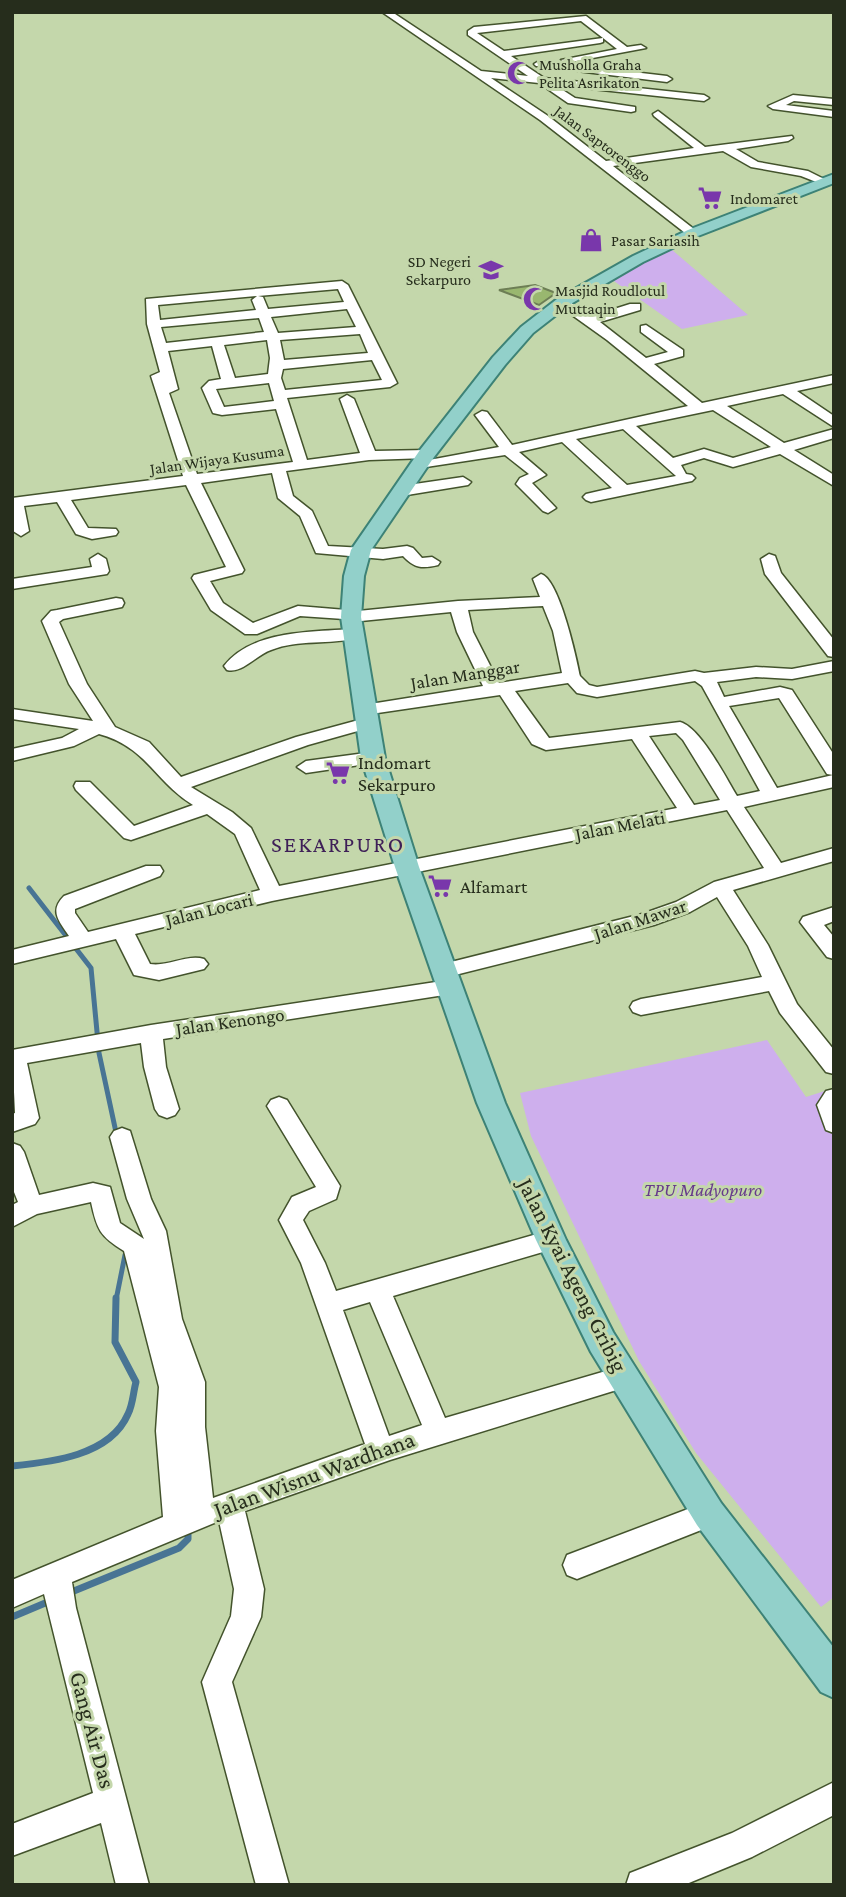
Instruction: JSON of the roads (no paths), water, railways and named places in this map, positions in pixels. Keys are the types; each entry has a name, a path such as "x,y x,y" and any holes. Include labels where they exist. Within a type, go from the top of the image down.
{"main road":[{"path":"407,867 373,758 351,622 356,562 361,550 423,460 512,344 563,302 638,259 693,233 828,184"},
{"name":"Jalan Kyai Ageng Gribig","path":"407,867 491,1102 551,1240 601,1342 709,1514 834,1679"}],"street":[{"name":"Jalan Saptorenggo","path":"386,12 430,37 606,164 693,233"},
{"path":"589,56 628,60 585,19 471,31 578,103 631,109"},
{"path":"582,30 596,28"},
{"path":"502,54 608,39"},
{"path":"486,43 499,41"},
{"path":"522,67 641,48"},
{"path":"539,64 667,79"},
{"path":"480,75 699,101 704,98 638,65"},
{"path":"834,102 790,98 773,106 834,114"},
{"path":"677,112 658,114 704,151"},
{"path":"670,125 694,122"},
{"path":"606,164 788,138"},
{"path":"725,147 755,164 804,173 828,184"},
{"path":"171,389 154,324 150,303 153,301 339,284 344,287 390,383 218,410 210,385 377,356"},
{"path":"255,291 273,336 280,400 301,465"},
{"path":"142,302 163,398 193,480 236,570 200,578 217,606 251,630 298,611 351,622"},
{"path":"563,302 706,406 834,482"},
{"path":"154,324 351,305"},
{"path":"590,321 635,307"},
{"path":"612,337 652,328 678,353 644,363"},
{"path":"161,348 363,330"},
{"path":"217,342 229,382"},
{"name":"Jalan Wijaya Kusuma","path":"14,503 369,456 423,460 508,450 834,379"},
{"path":"786,390 834,423"},
{"path":"347,399 369,456"},
{"path":"642,406 656,418"},
{"path":"482,415 508,450 539,475 524,484 548,508"},
{"path":"591,497 687,478 625,424"},
{"path":"511,430 524,446"},
{"path":"670,464 704,453 733,463 779,447 834,433"},
{"path":"565,437 624,491"},
{"path":"278,468 286,498 307,514 322,550 361,550 383,554 407,551 418,563 432,562"},
{"path":"401,491 463,482"},
{"path":"62,498 82,531 92,534 110,532"},
{"path":"14,503 22,531"},
{"path":"12,584 103,570 98,559"},
{"path":"769,559 773,574 834,652"},
{"path":"78,574 88,593 98,596 109,605 57,615 50,621 78,684 118,736 178,785 220,811 244,832 272,894"},
{"path":"541,579 551,601 572,677 589,692 695,676 704,678 756,672 792,674 834,666"},
{"path":"233,666 250,653 274,641 351,622 458,607 551,601"},
{"path":"458,607 464,632 500,690 540,742 638,734 680,727 775,870"},
{"name":"Jalan Manggar","path":"178,785 365,717 572,677"},
{"path":"704,678 710,684 718,703 772,795"},
{"path":"718,703 780,692 786,694 834,770"},
{"path":"12,714 118,736"},
{"path":"638,734 689,812"},
{"path":"12,755 68,742 118,736"},
{"path":"306,767 373,758"},
{"name":"Jalan Melati","path":"407,867 834,781"},
{"path":"83,786 131,834 210,806"},
{"name":"Jalan Mawar","path":"446,980 647,920 682,907 721,887 834,854"},
{"name":"Jalan Locari","path":"12,957 272,894 407,867"},
{"path":"78,942 65,914 65,906 71,901 153,871"},
{"path":"721,887 758,945 788,1008 834,1066"},
{"path":"834,914 810,922 834,951"},
{"path":"123,931 142,970 159,973 197,964"},
{"name":"Jalan Kenongo","path":"14,1058 446,980"},
{"path":"640,1007 775,982"},
{"path":"151,1033 155,1066 166,1108"},
{"path":"12,1123 27,1118 14,1058"},
{"path":"834,1097 828,1105 834,1124"},
{"path":"279,1107 328,1186 327,1192 322,1195 301,1202 293,1212 291,1220 313,1263 380,1448"},
{"path":"122,1137 139,1199 148,1306 172,1387 180,1429 177,1494 189,1520"},
{"path":"12,1152 22,1212 93,1192 101,1194 111,1231 119,1237 141,1241"},
{"path":"327,1304 551,1240"},
{"path":"378,1290 437,1430"},
{"name":"Jalan Wisnu Wardhana","path":"12,1594 59,1591 189,1520 380,1448 623,1377"},
{"path":"230,1504 249,1589 246,1617 217,1682 273,1885"},
{"path":"577,1565 709,1514"},
{"name":"Gang Air Das","path":"59,1591 133,1885"},
{"path":"642,1885 741,1846 834,1798"},
{"path":"12,1840 113,1802"}],"waterway":[{"path":"29,888 91,968 99,1053 117,1137"},
{"path":"116,1300 125,1255 130,1252"},
{"path":"12,1466 78,1454 94,1448 119,1428 130,1410 136,1382 115,1342 116,1298"},
{"path":"69,1593 179,1548 188,1539 188,1527"},
{"path":"12,1617 50,1601"}],"place":[{"name":"Musholla Graha Pelita Asrikaton","path":"519,73"},
{"name":"Indomaret","path":"710,198"},
{"name":"Pasar Sariasih","path":"591,240"},
{"name":"SD Negeri Sekarpuro","path":"491,270"},
{"name":"Masjid Roudlotul Muttaqin","path":"535,299"},
{"name":"Indomart Sekarpuro","path":"338,773"},
{"name":"Alfamart","path":"440,886"}],"district":[{"name":"SEKARPURO","path":"338,844"}],"park label":[{"name":"TPU Madyopuro","path":"703,1189"}]}
